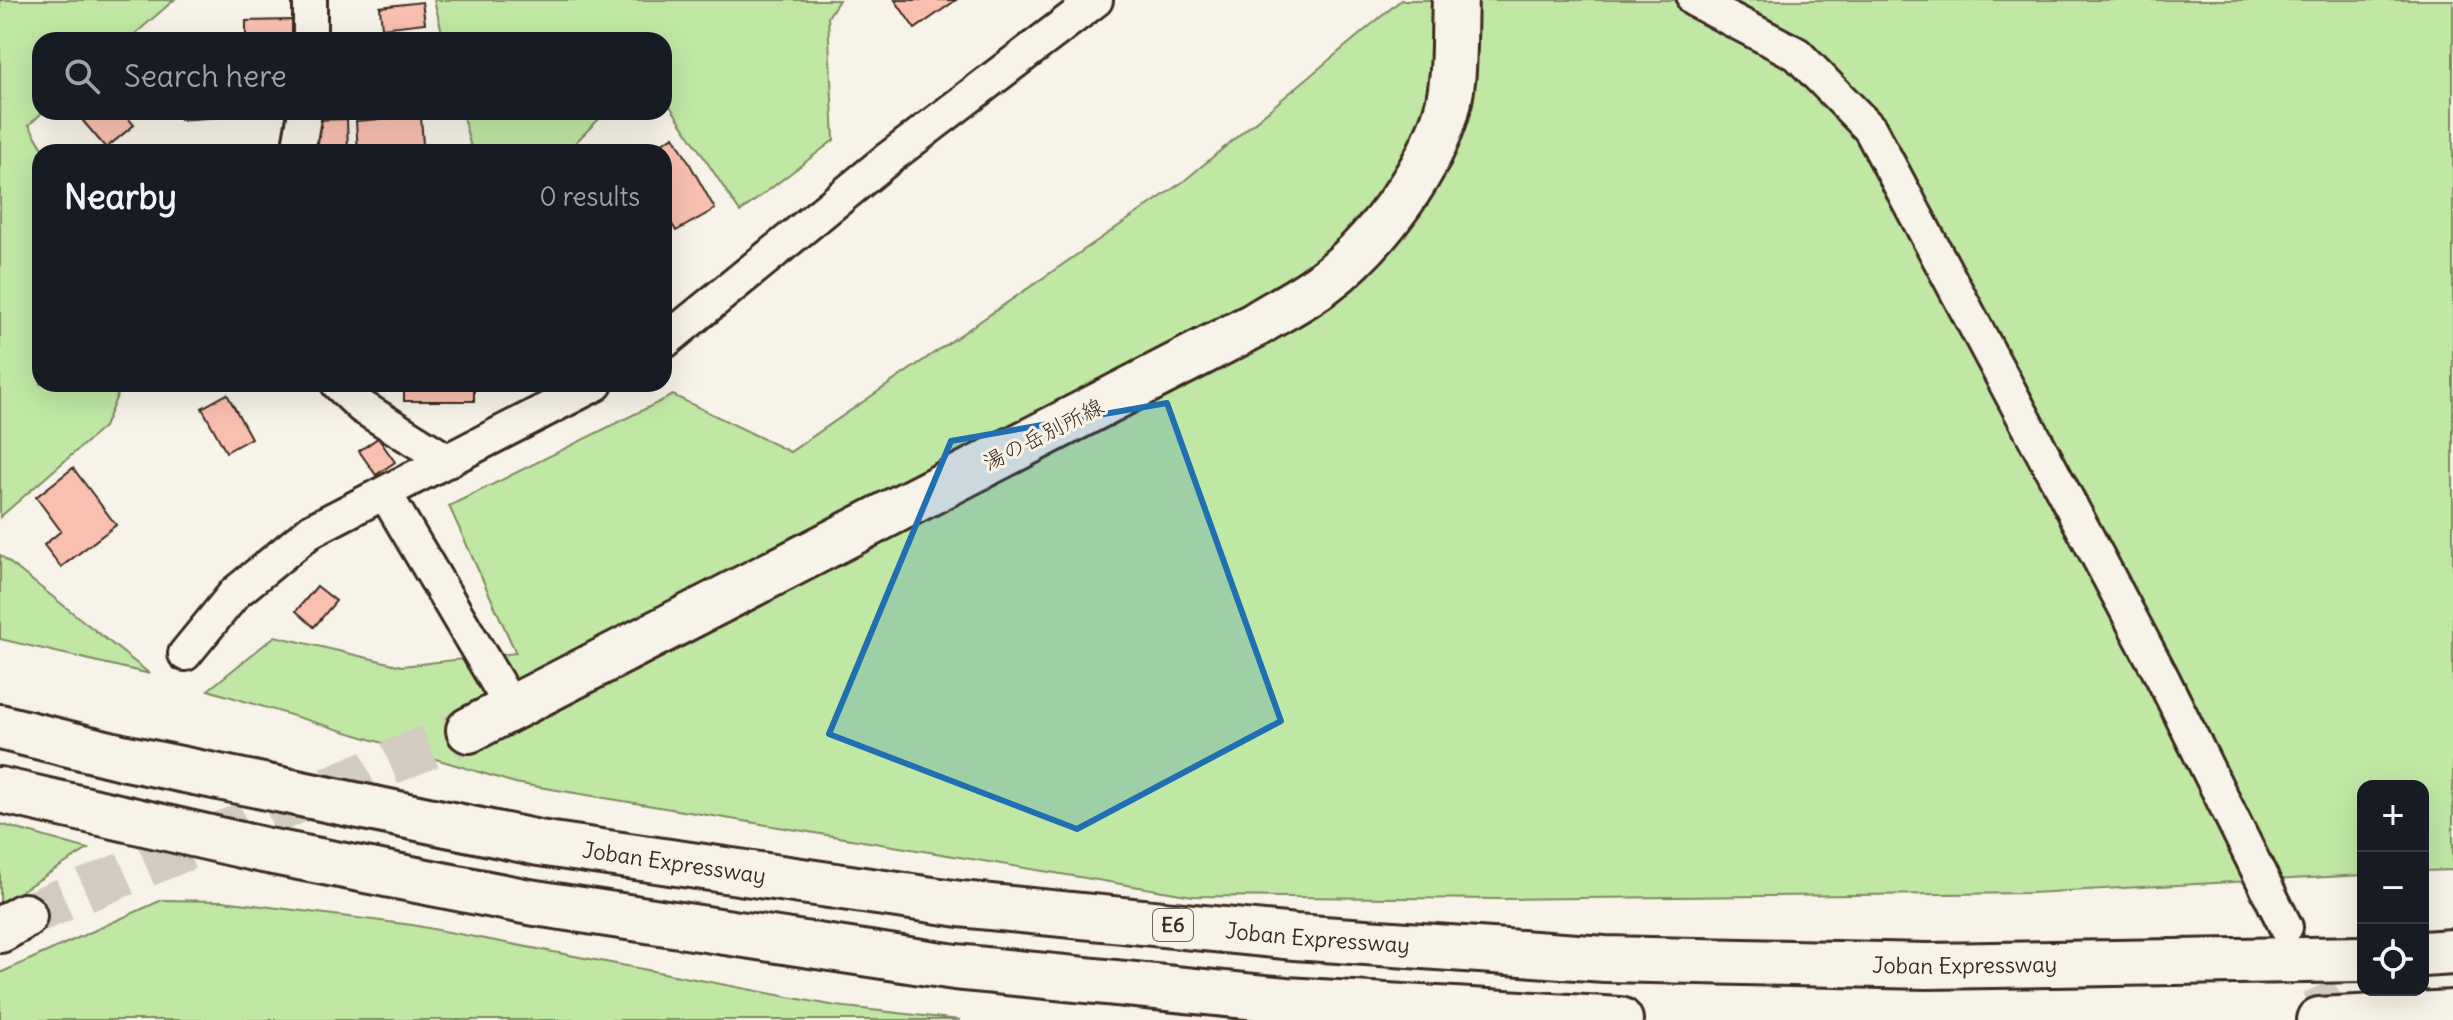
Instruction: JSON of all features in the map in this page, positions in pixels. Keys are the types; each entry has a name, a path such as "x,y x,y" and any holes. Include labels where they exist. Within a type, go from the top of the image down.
{"main road":[{"name":"湯の岳別所線","path":"469,730 1255,325 1323,283 1367,244 1418,174 1444,121 1452,77 1455,0"},
{"name":"Joban Expressway","path":"0,727 137,760 539,843 960,904 1295,937 1605,959 1927,966 2357,959"},
{"path":"0,790 263,850 529,902 955,967 1286,1000 1620,1020"},
{"path":"2429,954 2453,952"},
{"path":"2319,1020 2453,1013"}],"street":[{"path":"310,0 310,32"},
{"path":"672,335 889,158 1096,0"},
{"path":"1694,0 1797,54 1870,129 2162,677 2286,927"},
{"path":"299,144 304,120"},
{"path":"346,392 362,407 448,461"},
{"path":"185,654 235,593 312,530 581,392"},
{"path":"385,493 512,708"}],"highlighted area":[{"path":"1167,403 1281,721 1077,829 829,734 951,441"}],"green space":[{"path":"0,0 174,0 137,32 32,32 34,120 29,125 40,144 32,144 32,392 119,392 104,427 0,517"},
{"path":"434,0 839,0 828,17 834,140 740,212 672,109 672,32 442,32"},
{"path":"1401,0 2453,0 2453,870 2429,871 2429,780 2357,780 2357,875 2031,893 1503,899 1193,896 515,783 208,690 275,636 402,666 516,653 449,506 673,395 790,452 1184,181"},
{"path":"464,120 598,120 574,144 470,144"},
{"path":"0,555 150,674 0,639"},
{"path":"0,824 88,849 0,904"},
{"path":"162,900 223,901 412,925 836,1006 960,1020 0,1020 0,973"}],"building":[{"path":"895,0 956,0 915,29"},
{"path":"422,2 425,23 382,28 380,7"},
{"path":"292,20 292,32 246,32 246,21"},
{"path":"130,120 134,125 111,144 103,144 83,121"},
{"path":"314,120 347,120 348,144 316,144"},
{"path":"421,120 423,144 357,144 356,121"},
{"path":"674,136 715,209 676,231 672,224 672,144 660,144"},
{"path":"404,392 474,392 474,401 404,401"},
{"path":"227,394 251,438 226,452 202,408"},
{"path":"378,438 395,462 376,475 359,451"},
{"path":"73,468 116,525 61,567 44,545 61,531 36,497"},
{"path":"317,586 336,601 314,627 296,611"}],"tunnel":[{"path":"24,916 469,730"},
{"path":"2295,944 2336,1020"}]}
